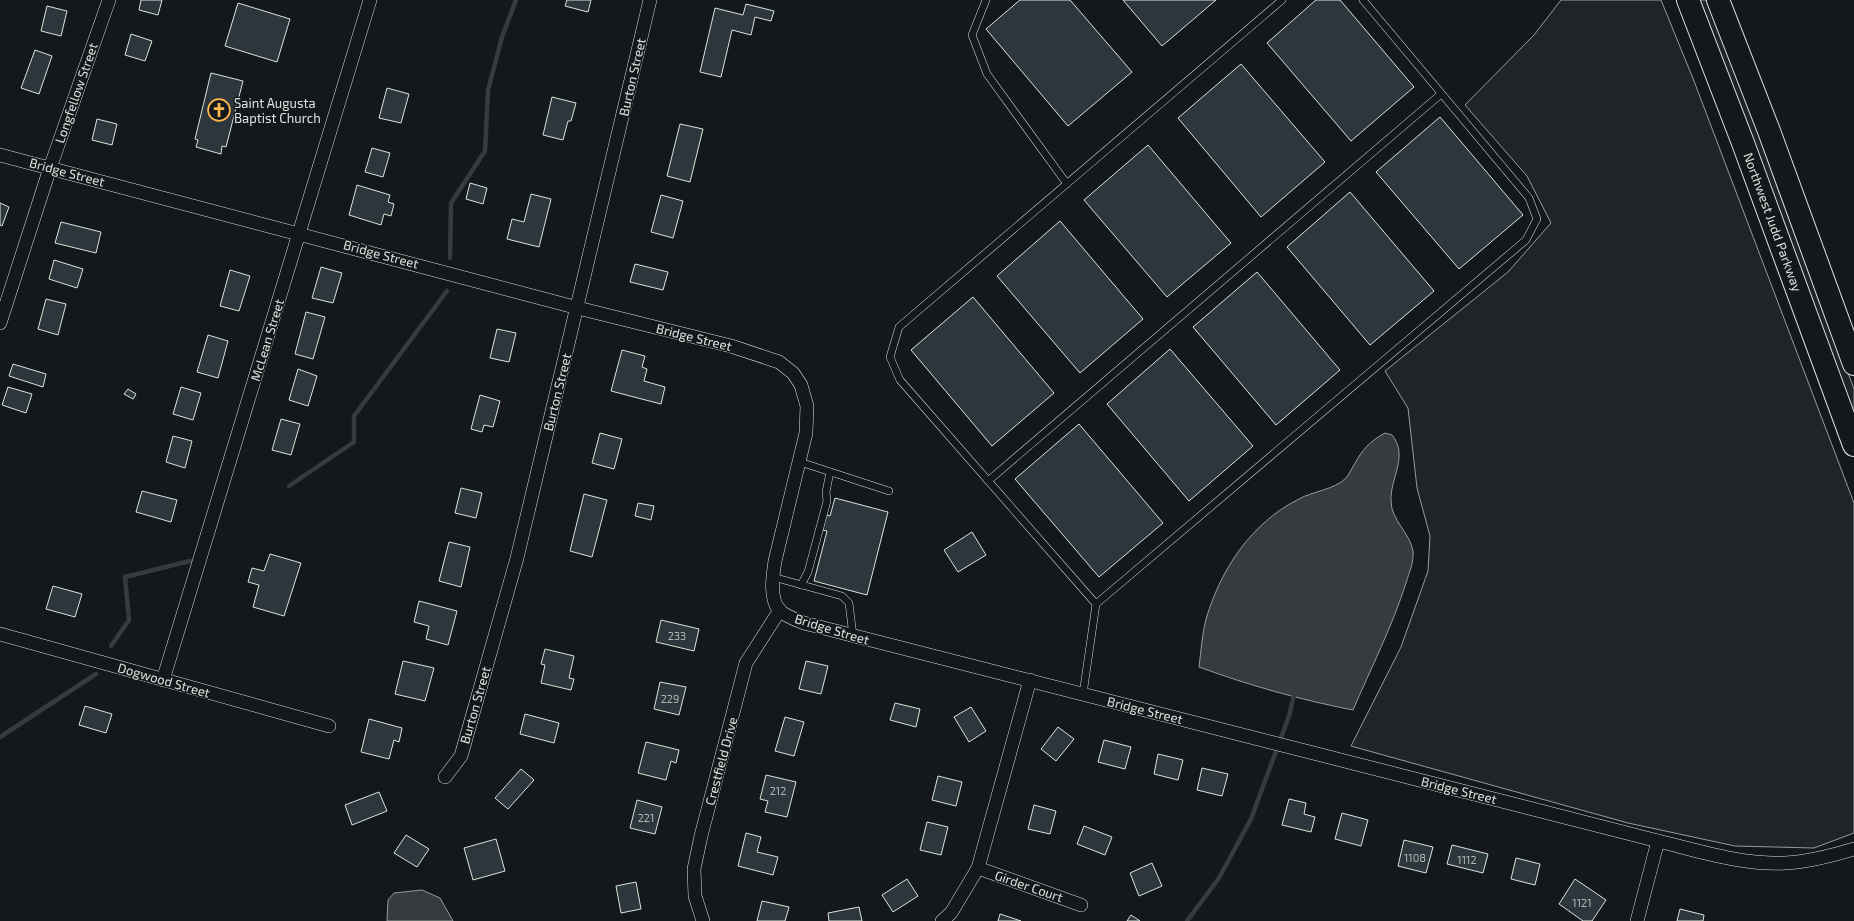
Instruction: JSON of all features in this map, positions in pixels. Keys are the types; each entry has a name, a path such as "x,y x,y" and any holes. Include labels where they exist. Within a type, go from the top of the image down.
{"highway":[{"name":"Northwest Judd Parkway","path":"1688,0 1744,142 1854,445"},
{"name":"Northwest Judd Parkway","path":"1718,0 1769,131 1854,364"}],"street":[{"name":"Longfellow Street","path":"0,324 50,168 109,0"},
{"name":"McLean Street","path":"162,680 370,0"},
{"name":"Burton Street","path":"445,777 461,756 515,566 578,308 650,0"},
{"name":"Bridge Street","path":"0,155 578,308 731,346 779,362 792,373 801,385 807,406 806,433 772,577 775,601 780,610 804,623 1658,841 1743,861 1785,863 1821,859 1854,848"},
{"name":"Crestfield Drive","path":"703,921 695,896 694,876 701,836 746,663 780,610"},
{"name":"Dogwood Street","path":"0,634 329,726"},
{"path":"942,921 951,913 978,868 1030,680"},
{"path":"1637,921 1658,841"},
{"name":"Girder Court","path":"978,868 1081,904"}],"lane":[{"path":"986,0 972,35 987,74 1067,184"},
{"path":"1083,694 1096,604 1526,240 1537,218 1529,198 1363,0"},
{"path":"1096,604 900,380 890,357 899,327 1277,2"},
{"path":"988,481 1441,94"},
{"path":"800,462 889,490"},
{"path":"801,585 808,572 827,502 826,492 830,472"},
{"path":"772,577 842,596 849,603 853,636"}],"shaded area":[{"path":"1561,0 1661,0 1694,81 1854,503 1854,833 1814,848 1735,846 1628,823 1351,746 1401,647 1428,571 1430,536 1417,488 1408,408 1385,371 1508,272 1551,223 1527,176 1465,105 1534,35"},
{"path":"1697,0 1708,0 1771,163 1854,389 1854,419"},
{"path":"1385,433 1392,435 1397,443 1399,451 1398,467 1391,492 1391,501 1394,514 1411,544 1413,559 1394,616 1353,710 1275,692 1199,667 1206,619 1212,600 1229,565 1240,549 1252,534 1282,509 1305,496 1330,488 1341,482 1347,477 1367,446"},
{"path":"422,890 440,898 453,921 387,921 388,900 394,893"}],"building":[{"path":"141,0 162,0 158,15 139,10"},
{"path":"567,0 591,0 588,12 565,6"},
{"path":"1020,0 1070,0 1132,72 1068,126 986,29"},
{"path":"1123,0 1216,0 1162,46"},
{"path":"1316,0 1340,0 1414,87 1351,141 1267,43"},
{"path":"238,3 290,19 277,62 225,46"},
{"path":"746,4 774,11 771,21 755,17 751,35 732,30 721,77 700,72 715,8 743,15"},
{"path":"47,6 67,11 61,36 41,31"},
{"path":"131,34 152,41 145,61 125,55"},
{"path":"35,50 52,56 39,94 21,88"},
{"path":"1241,64 1325,162 1261,217 1178,118"},
{"name":"Saint Augusta Baptist Church","path":"211,73 243,81 226,147 222,146 221,154 196,147 198,140 195,139"},
{"path":"387,88 409,94 401,123 379,118"},
{"path":"552,97 576,103 571,121 568,121 563,140 543,135"},
{"path":"1440,117 1523,215 1459,269 1376,172"},
{"path":"97,119 117,124 112,145 92,140"},
{"path":"680,124 703,129 690,182 667,176"},
{"path":"1148,145 1231,243 1167,297 1084,200"},
{"path":"372,148 390,153 383,177 365,172"},
{"path":"470,183 487,188 483,204 466,199"},
{"path":"357,185 390,195 388,202 394,204 391,216 384,214 381,225 349,215"},
{"path":"1350,192 1434,291 1370,345 1287,247"},
{"path":"531,194 551,199 539,247 507,239 512,219 524,222"},
{"path":"661,195 683,201 673,238 651,232"},
{"path":"0,203 9,207 2,226 0,225"},
{"path":"1060,221 1143,319 1080,373 997,276"},
{"path":"61,222 101,232 96,253 55,243"},
{"path":"54,260 83,269 77,288 49,279"},
{"path":"635,264 668,272 663,290 630,282"},
{"path":"321,267 342,273 333,303 312,298"},
{"path":"230,270 250,276 239,311 220,306"},
{"path":"1257,272 1340,370 1276,425 1193,327"},
{"path":"973,297 1054,393 992,446 911,350"},
{"path":"46,299 66,304 58,335 38,329"},
{"path":"306,312 325,317 313,359 295,354"},
{"path":"497,329 516,333 509,362 490,358"},
{"path":"208,335 228,341 218,378 197,372"},
{"path":"1170,349 1253,446 1189,501 1107,404"},
{"path":"622,350 645,356 642,367 647,369 644,381 665,387 661,404 611,391"},
{"path":"13,364 46,374 43,387 9,376"},
{"path":"298,369 317,376 308,406 289,400"},
{"path":"8,387 32,394 26,413 2,405"},
{"path":"181,387 201,393 193,420 173,414"},
{"path":"128,389 136,394 133,399 124,394"},
{"path":"480,395 500,401 493,427 484,425 482,432 471,429"},
{"path":"281,419 300,424 291,455 272,450"},
{"path":"1079,424 1163,523 1099,577 1015,479"},
{"path":"600,433 622,439 614,469 592,463"},
{"path":"173,436 192,441 185,468 166,462"},
{"path":"461,488 482,493 476,518 455,513"},
{"path":"142,491 177,500 171,522 136,512"},
{"path":"584,494 607,500 592,557 570,551"},
{"path":"835,498 888,512 867,595 814,581 827,531 822,530 826,515 830,516"},
{"path":"638,503 654,506 651,520 635,516"},
{"path":"972,532 986,555 958,572 944,550"},
{"path":"449,542 470,547 461,587 439,581"},
{"path":"270,554 301,563 284,616 253,607 259,585 248,582 252,568 264,571"},
{"path":"53,586 82,594 75,617 46,609"},
{"path":"419,601 457,611 448,645 426,639 429,626 414,622"},
{"path":"661,620 699,629 694,651 656,642"},
{"path":"545,649 574,656 569,678 574,679 571,690 541,683 545,665 541,664"},
{"path":"403,661 434,668 425,701 395,694"},
{"path":"806,661 828,666 821,694 799,689"},
{"path":"660,682 686,687 679,715 654,709"},
{"path":"895,703 920,709 916,727 890,720"},
{"path":"85,706 112,714 106,733 79,725"},
{"path":"971,707 986,731 969,742 954,717"},
{"path":"525,714 559,723 554,743 520,734"},
{"path":"785,717 804,722 794,756 775,751"},
{"path":"369,719 402,728 399,742 394,740 389,759 361,752"},
{"path":"1058,727 1074,739 1056,761 1041,749"},
{"path":"1104,740 1131,747 1125,769 1098,762"},
{"path":"646,742 679,750 676,763 671,761 666,780 638,773"},
{"path":"1158,754 1183,760 1178,780 1154,774"},
{"path":"1202,768 1228,774 1222,796 1197,790"},
{"path":"521,769 534,780 508,809 495,798"},
{"path":"766,775 796,782 787,817 765,812 768,801 760,799"},
{"path":"938,776 962,782 956,806 932,800"},
{"path":"379,792 387,811 352,825 345,805"},
{"path":"1289,799 1306,803 1304,814 1315,817 1311,832 1282,825"},
{"path":"637,800 662,807 655,834 630,828"},
{"path":"1034,805 1056,811 1050,834 1028,829"},
{"path":"1342,813 1368,820 1361,846 1335,839"},
{"path":"927,822 948,827 941,855 920,850"},
{"path":"1084,826 1112,837 1105,855 1077,844"},
{"path":"746,833 761,837 757,852 778,857 773,875 738,866"},
{"path":"406,835 429,849 417,867 394,853"},
{"path":"496,839 505,871 473,880 464,848"},
{"path":"1404,840 1433,847 1426,873 1398,866"},
{"path":"1452,845 1488,854 1483,873 1447,864"},
{"path":"1516,858 1540,864 1535,885 1511,879"},
{"path":"1152,863 1162,886 1139,896 1130,873"},
{"path":"907,879 918,896 893,912 882,895"},
{"path":"1575,879 1606,900 1592,921 1583,921 1559,904"},
{"path":"636,882 641,909 621,913 616,886"},
{"path":"762,901 789,907 785,921 757,921"},
{"path":"859,907 862,921 829,921 828,913"},
{"path":"1680,909 1704,915 1703,921 1677,921"},
{"path":"1000,914 1021,921 998,921"},
{"path":"1131,915 1140,921 1127,921"}],"waterway":[{"path":"450,258 451,203 485,151 488,90 502,37 516,0"},
{"path":"289,486 354,442 354,416 447,291"},
{"path":"111,646 129,620 125,577 190,561"},
{"path":"0,737 96,674"},
{"path":"1187,921 1219,878 1251,819 1289,716 1295,691"}],"place":[{"name":"Saint Augusta Baptist Church","path":"219,110"}]}
